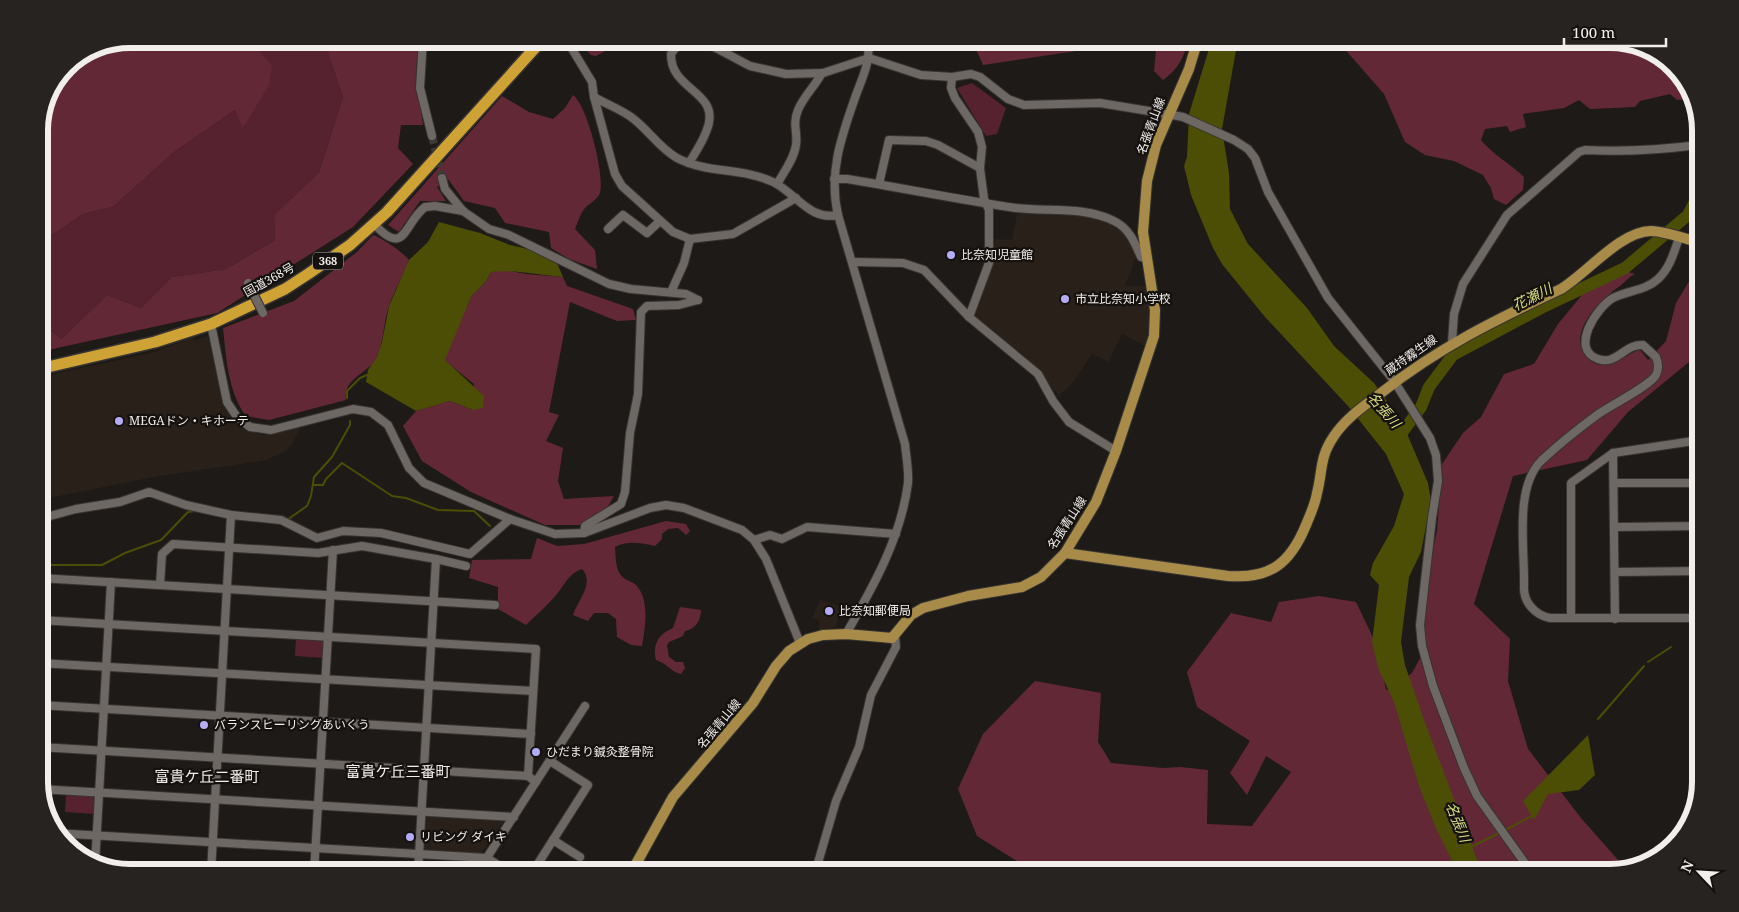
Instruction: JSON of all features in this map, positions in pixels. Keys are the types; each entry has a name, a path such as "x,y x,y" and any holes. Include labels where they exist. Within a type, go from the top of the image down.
{"highway":[{"name":"国道368号","path":"48,367 155,342 211,324 285,289 330,260 374,224 536,48"}],"main road":[{"name":"名張青山線","path":"636,864 673,797 752,703 784,656 800,643 816,637 846,634 880,638 895,636 911,615 923,608 968,596 1022,587 1041,577 1065,553 1096,502 1116,451 1154,336 1155,310 1146,258 1143,214 1146,181 1156,144 1189,68 1195,48"},
{"name":"蔵持霧生線","path":"1065,553 1228,576 1248,577 1269,571 1284,562 1295,547 1317,494 1321,462 1332,438 1350,417 1394,381 1452,342 1561,289 1578,278 1624,238 1653,230 1691,241"}],"street":[{"path":"422,48 420,88 432,136"},
{"path":"571,48 592,82 594,98 615,174 622,186 673,232 690,239 733,234 796,198"},
{"path":"675,48 671,54 674,72 681,81 703,98 710,115 707,131 689,163"},
{"path":"715,48 768,71 786,74 822,74 869,58 921,75 952,77 971,74 980,77 1008,98 1024,105 1100,103 1168,114 1183,117 1234,140 1248,149 1255,158 1268,192 1328,298 1394,381 1422,425 1436,455 1438,481 1420,625 1422,646 1433,686 1464,768 1478,796 1526,864"},
{"path":"846,634 886,561 896,534 908,481 905,444 854,262 838,215 834,179 836,159 843,130 869,58 868,48"},
{"path":"777,184 794,152 796,143 794,128 798,111 810,87 822,74"},
{"path":"952,77 951,88 955,98 978,132 982,147 980,168 984,199 989,210 989,263 969,317"},
{"path":"594,98 631,117 662,148 689,163 718,171 734,170 777,184 812,212 822,216 838,215"},
{"path":"879,184 889,140 926,141 938,145 980,168"},
{"path":"1452,342 1454,314 1463,284 1507,215 1579,152 1585,150 1646,152 1657,148 1691,146"},
{"path":"442,178 445,189 463,211 482,226 508,235 609,284 644,291 686,294 698,300 679,305 647,306 641,312 638,394 630,433 625,492 621,504 585,526 584,533"},
{"path":"834,179 879,184 1019,208 1050,208 1078,212 1111,220 1122,226 1131,235 1141,257 1146,258"},
{"path":"374,224 385,236 399,238 407,232 425,207 435,206 463,211"},
{"path":"608,229 623,215 647,233 660,221"},
{"path":"1679,238 1669,263 1659,278 1645,289 1618,296 1606,303 1586,335 1586,348 1592,356 1598,359 1612,359 1635,345 1648,348 1658,362 1656,375 1597,415 1547,456 1534,470 1525,490 1525,596 1531,607 1540,615 1550,618 1692,618"},
{"path":"671,292 684,263 690,239"},
{"path":"854,262 903,263 924,270 969,317 1034,370 1068,422 1116,451"},
{"path":"248,283 262,313"},
{"path":"211,324 227,402 233,413 245,424 255,428 271,430 344,410 360,409 371,412 388,425 409,468 424,483 510,519 554,534 584,533 650,508 674,506 742,530 754,540 766,559 800,643"},
{"path":"1571,618 1570,483 1614,452 1691,441"},
{"path":"1614,452 1615,619"},
{"path":"1615,483 1692,483"},
{"path":"48,517 76,509 120,502 146,492 231,518 281,520 317,538 348,530 380,533 470,554 510,519"},
{"path":"211,864 231,518"},
{"path":"1615,527 1692,526"},
{"path":"754,540 770,535 782,539 807,527 896,534"},
{"path":"160,585 162,554 173,544 318,553 362,546 466,566"},
{"path":"315,864 333,550"},
{"path":"419,864 436,559"},
{"path":"1615,572 1692,571"},
{"path":"48,578 495,604"},
{"path":"95,857 111,582"},
{"path":"48,621 536,649 528,776"},
{"path":"818,864 836,801 859,747 871,695 896,647 895,636"},
{"path":"48,664 533,691"},
{"path":"48,706 531,734"},
{"path":"483,864 585,706"},
{"path":"48,748 528,776 536,782"},
{"path":"538,864 588,785 550,761"},
{"path":"48,790 514,817"},
{"path":"66,834 487,858 497,864"},
{"path":"553,840 580,858"}],"shaded area":[{"path":"129,48 253,48 258,50 272,65 269,85 243,128 235,110 174,152 113,207 83,214 48,238 48,124 50,108 61,84 71,71 84,61 98,54 113,49"},
{"path":"253,48 330,48 328,54 343,97 319,172 274,215 275,240 226,269 172,277 141,308 107,295 61,339 48,328 48,238 83,214 113,207 174,152 235,110 244,128 258,50"},
{"path":"330,48 418,48 416,75 423,125 401,125 398,148 413,164 353,227 217,313 48,350 48,328 61,339 107,295 141,308 172,277 226,269 275,240 274,215 319,172 343,97 328,54"},
{"path":"584,48 608,48 596,56 591,55"},
{"path":"975,48 1093,48 1090,49 983,65"},
{"path":"1156,48 1186,48 1180,62 1163,80 1154,71"},
{"path":"1344,48 1626,49 1646,56 1664,68 1678,84 1686,99 1677,100 1670,94 1640,101 1635,107 1590,109 1579,100 1564,108 1523,114 1526,127 1510,132 1507,126 1485,129 1481,140 1524,177 1523,190 1506,205 1494,199 1491,188 1483,175 1454,161 1425,155 1405,142 1384,94"},
{"path":"972,83 1006,108 997,134 986,136 957,88"},
{"path":"573,95 584,112 594,143 601,187 598,197 583,210 575,229 595,250 597,269 569,259 551,248 549,232 505,223 495,208 464,201 448,179 437,187 446,201 420,201 399,232 388,225 502,96 529,112 553,119 565,108"},
{"name":"市立比奈知小学校","path":"1036,209 1089,216 1119,226 1132,243 1137,255 1125,286 1149,286 1152,311 1147,347 1122,334 1108,362 1092,354 1074,381 1059,396 1022,353 981,325 973,315 989,271 995,239 1012,240 1018,210"},
{"path":"373,235 382,239 409,260 389,306 381,346 376,359 348,387 346,400 269,420 246,416 235,396 232,385 223,328 294,301 357,252"},
{"path":"506,270 526,274 563,277 567,286 633,309 636,320 617,321 570,302 549,412 559,415 546,441 563,448 558,481 564,499 614,496 607,508 580,525 545,525 471,492 422,461 403,426 416,411 450,401 473,410 474,384 444,360 471,297 486,281 491,272"},
{"path":"1625,271 1635,274 1602,301 1588,317 1583,327 1580,336 1581,346 1585,355 1591,361 1605,365 1610,364 1640,350 1648,360 1666,341 1676,303 1691,278 1691,360 1628,412 1587,460 1513,476 1474,604 1510,639 1508,681 1528,749 1581,818 1621,864 1022,864 977,836 958,789 983,734 1035,681 1101,693 1098,742 1111,763 1208,770 1207,824 1252,826 1291,772 1266,756 1247,795 1230,773 1250,741 1197,707 1187,672 1231,613 1271,622 1279,602 1319,596 1356,602 1377,646 1386,690 1394,687 1412,673 1425,649 1426,642 1419,608 1437,531 1442,464 1463,433 1481,417 1504,374 1534,364 1558,324 1586,290"},
{"path":"207,336 210,341 222,403 238,426 263,435 301,426 287,450 267,460 159,476 48,498 48,375 155,352 193,337 194,341"},
{"path":"666,521 686,524 690,531 686,535 678,528 668,529 662,534 662,539 655,546 630,543 615,547 619,573 636,585 643,598 645,614 642,646 631,645 617,637 616,619 608,613 594,613 588,621 573,615 586,586 586,574 582,569 570,576 553,598 526,625 498,609 498,587 469,578 472,560 531,559 537,538 557,546 584,544"},
{"path":"820,600 841,606 836,627 819,630 819,620 812,618"},
{"path":"680,607 701,610 699,621 695,626 685,631 683,636 669,642 667,646 669,657 676,662 683,662 685,668 681,674 656,660 655,654 658,640 664,633 673,628"},
{"path":"296,637 322,639 325,642 324,658 295,656"},
{"path":"66,794 93,795 96,799 95,814 65,812"},
{"path":"428,814 502,819 503,822 480,855 426,851 422,848 425,817"}],"water":[{"name":"名張川","path":"1209,48 1236,48 1222,129 1229,173 1230,209 1248,244 1307,308 1334,346 1374,383 1402,422 1428,483 1431,501 1421,552 1409,577 1401,642 1405,665 1424,720 1479,864 1454,864 1436,828 1419,786 1394,702 1378,668 1372,642 1379,585 1370,575 1373,563 1394,526 1404,494 1386,454 1348,406 1265,317 1222,264 1213,248 1191,195 1184,166 1187,157 1189,114"},
{"path":"439,222 528,249 557,263 563,277 518,272 491,272 486,281 471,297 445,360 484,396 483,408 473,410 450,401 416,411 366,382 368,370 377,357 382,342 389,306 409,260 428,242"},
{"path":"1588,735 1595,775 1579,790 1548,794 1534,820 1523,801"}],"waterway":[{"name":"花瀬川","path":"1395,442 1421,407 1429,387 1453,355 1543,307 1625,268 1688,215 1691,209"},
{"path":"347,398 347,391 360,378 367,375"},
{"path":"287,520 307,506 311,496 314,477 332,457 350,425 350,421"},
{"path":"313,485 323,485 326,479 342,463 392,496 406,498 438,510 474,511 490,526"},
{"path":"48,565 102,565 125,553 161,540 188,512 195,511"},
{"path":"238,519 268,522"},
{"path":"1648,662 1671,647"},
{"path":"1598,719 1644,666"},
{"path":"1505,830 1532,816"},
{"name":"名張川","path":"1469,848 1501,832"}],"tunnel":[{"path":"432,136 442,178"}],"place":[{"name":"比奈知児童館","path":"951,255"},
{"name":"市立比奈知小学校","path":"1065,299"},
{"name":"MEGAドン・キホーテ","path":"119,421"},
{"name":"比奈知郵便局","path":"829,611"},
{"name":"バランスヒーリングあいくう","path":"204,725"},
{"name":"ひだまり鍼灸整骨院","path":"536,752"},
{"name":"リビング ダイキ","path":"410,837"}],"district":[{"name":"富貴ケ丘三番町","path":"398,772"},
{"name":"富貴ケ丘二番町","path":"207,777"}]}
